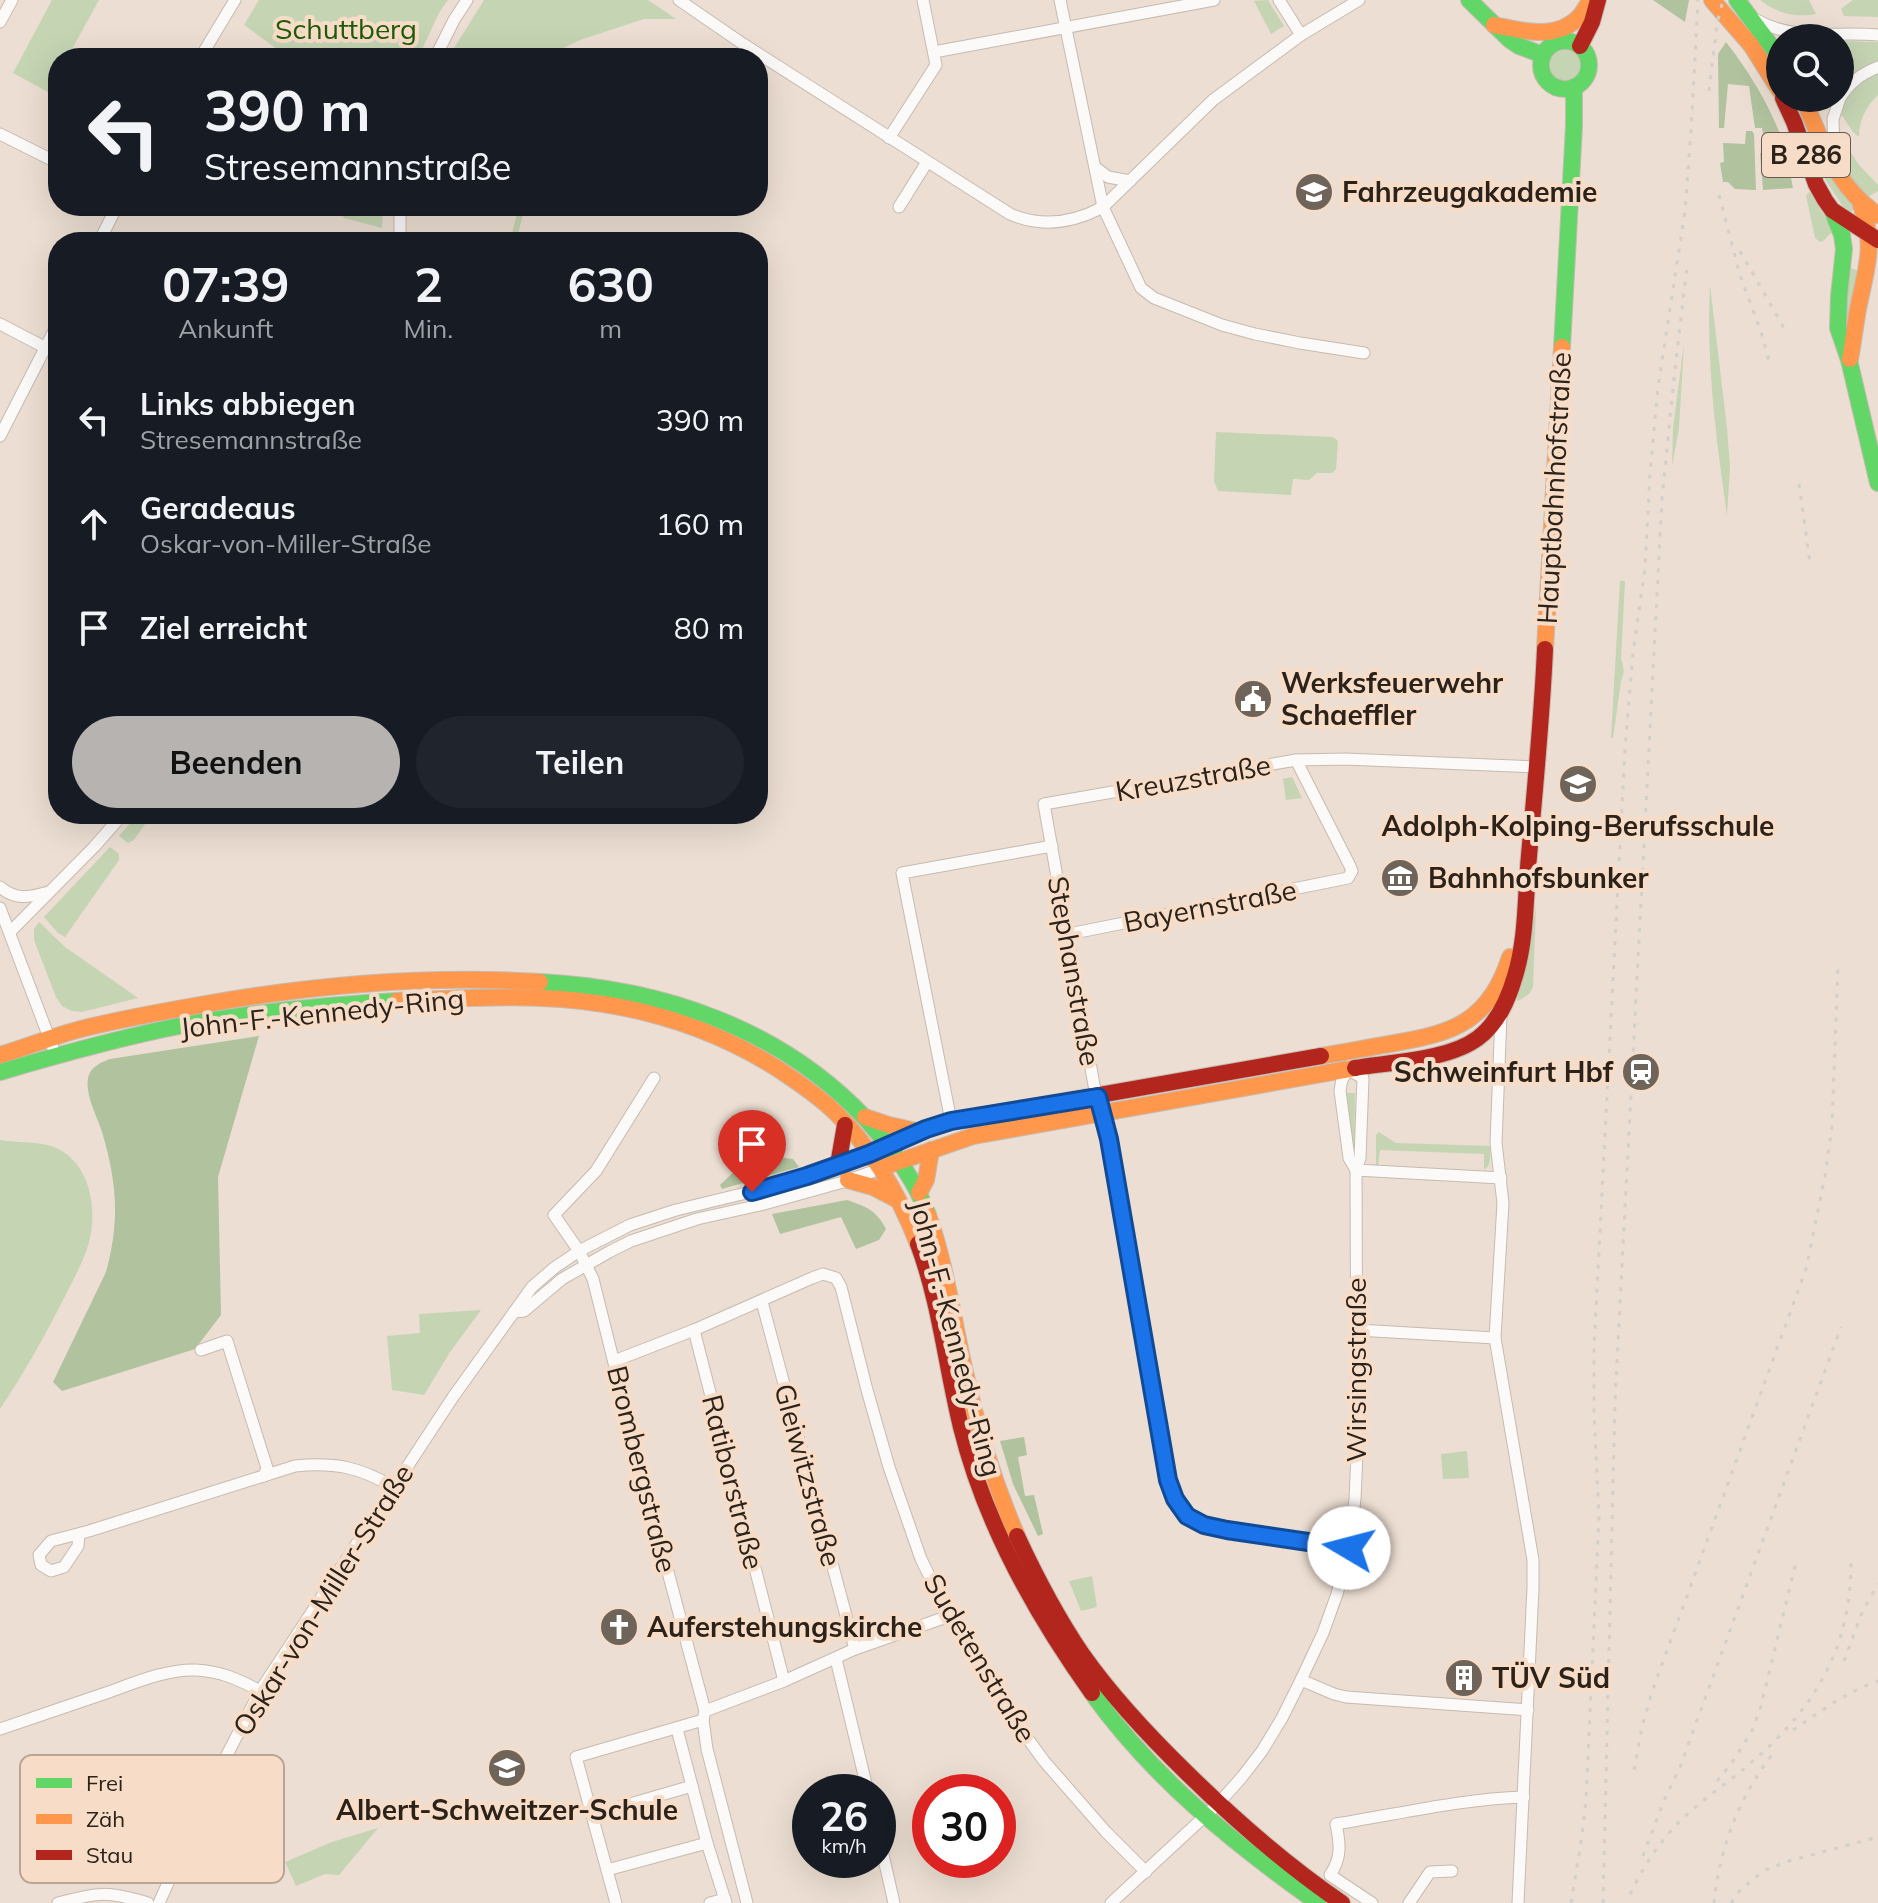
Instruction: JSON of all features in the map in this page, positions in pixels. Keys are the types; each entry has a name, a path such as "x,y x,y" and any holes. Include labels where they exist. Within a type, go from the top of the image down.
{"main road":[{"path":"1469,0 1519,46 1543,55"},
{"path":"1494,25 1533,33 1554,31 1579,17 1591,0"},
{"path":"1574,87 1557,87 1547,80 1541,68 1543,55 1557,43 1569,41 1580,46 1592,22 1598,0"},
{"name":"B 286","path":"1712,0 1751,45 1766,69"},
{"path":"1737,0 1766,38"},
{"name":"Hauptbahnhofstraße","path":"1184,1090 1349,1070 1453,1052 1488,1029 1501,1015 1509,999 1526,916 1547,628 1574,87 1585,78 1589,65 1580,46"},
{"name":"B 286","path":"1789,112 1816,184 1832,210 1875,238"},
{"name":"B 286","path":"1809,112 1835,169 1861,205 1878,215"},
{"path":"1849,360 1858,312 1873,271 1875,238 1861,205"},
{"path":"1832,210 1843,242 1838,328 1849,360 1878,483"},
{"path":"1842,271 1853,255 1875,238"},
{"name":"Hauptbahnhofstraße","path":"1184,1090 1346,1052 1430,1037 1459,1026 1481,1010 1495,994 1505,975 1526,890"},
{"name":"John-F.-Kennedy-Ring","path":"0,1055 83,1028 165,1010 321,988 434,980 573,983 651,997 706,1014 774,1046 806,1067 865,1117 919,1193 932,1227 971,1398 994,1481 1030,1563 1073,1641 1132,1717 1313,1894"},
{"name":"John-F.-Kennedy-Ring","path":"0,1072 154,1031 246,1015 459,997 593,1001 660,1014 723,1037 768,1062 835,1112 880,1169 898,1200 929,1278 955,1400 979,1486 1017,1575 1065,1657 1111,1719 1172,1787 1264,1866 1313,1894"},
{"path":"880,1169 973,1136 1100,1105 1184,1090"},
{"path":"869,1154 951,1121 1100,1105"},
{"path":"865,1117 920,1132"},
{"path":"838,1165 845,1125"},
{"path":"919,1193 926,1180 931,1150"},
{"path":"848,1180 873,1187 898,1200"},
{"path":"1313,1894 1342,1903"}],"street":[{"path":"0,22 12,0"},
{"path":"206,48 235,0"},
{"path":"440,48 467,0"},
{"path":"679,0 749,48"},
{"path":"889,138 936,65 923,0"},
{"path":"1060,0 1103,207 1141,288 1154,298 1199,317 1255,334 1364,353"},
{"path":"934,52 1214,0"},
{"path":"1279,0 1301,35"},
{"path":"768,60 1010,214 1027,221 1050,223 1083,217 1103,207 1213,100 1301,35 1359,0"},
{"path":"1751,17 1794,33 1878,35"},
{"path":"1854,79 1878,67"},
{"path":"1835,112 1832,147 1835,169"},
{"path":"1,138 48,159"},
{"path":"899,207 927,162"},
{"path":"1095,166 1108,177 1130,181"},
{"path":"0,324 46,348"},
{"path":"0,436 48,344"},
{"name":"Kreuzstraße","path":"1052,846 1044,804 1296,760 1345,759 1536,767"},
{"name":"Bayernstraße","path":"1069,934 1351,876 1350,866 1296,760"},
{"path":"10,932 114,824"},
{"path":"951,1121 902,873 1052,846"},
{"name":"Stephanstraße","path":"1052,846 1094,1085 1109,1139 1168,1480 1175,1499 1187,1516 1204,1525 1349,1548"},
{"path":"0,887 13,896 23,898 50,892"},
{"path":"0,908 56,1056"},
{"path":"1501,1015 1496,1143 1503,1203 1495,1338 1533,1560 1518,1903"},
{"path":"1346,1052 1349,1070 1342,1079 1340,1091 1349,1158 1356,1170"},
{"path":"1349,1070 1363,1078 1360,1158 1356,1170"},
{"name":"Brombergstraße","path":"654,1078 596,1171 554,1215 579,1251 593,1279 704,1716 707,1749 747,1903"},
{"name":"Oskar-von-Miller-Straße","path":"227,1755 260,1691 393,1487 532,1287 579,1251 653,1217 771,1187 869,1154"},
{"name":"Oskar-von-Miller-Straße","path":"514,1312 524,1311 562,1279 631,1241 670,1227 880,1169"},
{"path":"1356,1170 1501,1178"},
{"name":"Wirsingstraße","path":"1114,1902 1218,1804 1262,1751 1301,1680 1331,1612 1349,1548 1355,1499 1356,1170"},
{"name":"Sudetenstraße","path":"762,1302 823,1274 836,1278 888,1462 921,1559 949,1616 1007,1710 1044,1761 1146,1872"},
{"path":"614,1361 762,1302"},
{"name":"Gleiwitzstraße","path":"762,1302 855,1649"},
{"name":"Ratiborstraße","path":"694,1330 784,1681"},
{"path":"1357,1330 1495,1338"},
{"path":"201,1350 227,1341 267,1468 264,1476"},
{"path":"79,1534 295,1466 330,1464 370,1474 393,1487"},
{"path":"616,1903 576,1757 677,1729 855,1649 949,1616"},
{"path":"836,1659 864,1774"},
{"path":"0,1729 178,1671 224,1675 260,1691"},
{"path":"1301,1680 1346,1697 1528,1710"},
{"path":"677,1729 726,1901 710,1903"},
{"path":"592,1815 692,1786"},
{"path":"1372,1903 1330,1875 1339,1854 1336,1824 1418,1808 1524,1797"},
{"path":"607,1870 707,1843"},
{"path":"1409,1903 1430,1872 1452,1871"},
{"path":"888,1878 894,1903"},
{"name":"Oskar-von-Miller-Straße","path":"159,1903 168,1883"},
{"path":"58,1903 107,1893 148,1903"}],"green space":[{"path":"52,0 99,0 73,48 48,48 48,92 13,73"},
{"name":"Schuttberg","path":"259,0 448,0 423,48 275,48 244,25"},
{"path":"484,0 648,0 676,19 644,19 563,48 454,48"},
{"path":"1268,0 1284,26 1271,34 1254,1"},
{"path":"1653,0 1689,0 1685,22"},
{"path":"1760,0 1809,0 1816,14 1786,13"},
{"path":"1853,0 1878,0 1878,17 1844,16 1841,9"},
{"path":"1854,41 1878,42 1878,61 1854,74"},
{"path":"1726,42 1766,104 1766,112 1770,112 1784,145 1793,188 1763,190 1760,153 1766,152 1762,128 1755,128 1749,86 1728,84 1724,128 1719,128 1718,54"},
{"path":"1565,50 1576,54 1580,65 1576,76 1565,80 1554,76 1550,65 1554,54"},
{"path":"1878,71 1878,95 1864,114 1859,137 1840,112 1854,112 1854,87"},
{"path":"1797,112 1802,112 1854,209 1848,214 1826,181"},
{"path":"1746,131 1754,134 1756,190 1735,189 1728,182 1723,182 1720,163 1724,162 1723,143 1745,144"},
{"path":"1837,131 1859,165 1878,185 1878,191 1866,198 1845,168"},
{"path":"1810,192 1833,231 1820,242 1815,238 1806,195"},
{"path":"383,216 382,228 344,218"},
{"path":"516,216 522,216 518,232 512,232"},
{"path":"1851,268 1861,272 1850,308 1847,336 1844,321"},
{"path":"1710,285 1730,467 1727,515 1711,372"},
{"path":"1684,344 1679,428 1672,466 1673,428"},
{"path":"1216,432 1333,437 1338,441 1336,469 1332,473 1317,473 1309,480 1293,479 1291,495 1218,491 1214,481"},
{"path":"1620,581 1625,581 1621,659 1624,673 1611,738"},
{"path":"1292,777 1302,798 1286,800 1283,779"},
{"path":"129,824 145,824 134,840 128,843 119,836"},
{"path":"110,847 119,854 119,860 65,937 44,917"},
{"path":"1536,908 1533,987 1518,1001 1517,1000"},
{"path":"39,922 65,947 138,998 82,1012 62,1006 34,940 34,929"},
{"path":"259,1036 218,1177 221,1315 195,1349 62,1391 53,1382 106,1272 115,1218 114,1185 107,1150 88,1091 91,1071 110,1059"},
{"path":"1346,1093 1355,1093 1354,1159"},
{"path":"1379,1132 1396,1143 1490,1146 1489,1163 1484,1170 1484,1154 1380,1150 1378,1166 1376,1135"},
{"path":"0,1140 48,1145 76,1163 88,1187 92,1229 78,1270 42,1340 0,1409"},
{"path":"763,1155 793,1159 799,1167 722,1189 720,1185 743,1163"},
{"path":"847,1200 875,1213 886,1229 879,1240 856,1249 841,1217 780,1234 772,1214"},
{"path":"481,1310 424,1395 392,1390 387,1336 420,1333 419,1314"},
{"path":"1024,1437 1027,1455 1018,1457 1025,1496 1034,1495 1043,1534 1038,1536 1013,1484 1000,1441"},
{"path":"1467,1451 1469,1478 1443,1479 1441,1454"},
{"path":"1092,1576 1097,1607 1081,1611 1069,1581"},
{"path":"378,1828 339,1875 325,1874 296,1886 285,1862 332,1842"}],"railway":[{"path":"1571,1903 1586,1800 1599,1517 1594,1347 1625,749 1633,653 1645,568 1658,387 1685,211 1698,0"},
{"path":"1709,91 1723,0"},
{"path":"1719,195 1740,275 1769,361"},
{"path":"1740,251 1785,330"},
{"path":"1603,1903 1615,1400 1662,499 1687,267"},
{"path":"1799,484 1810,563"},
{"path":"1634,1770 1652,1692 1806,1269 1832,1126 1838,966"},
{"path":"1643,1856 1680,1767 1841,1327"},
{"path":"1717,1781 1752,1731 1761,1706 1797,1558"},
{"path":"1630,1894 1651,1857 1674,1828 1765,1750 1807,1704 1835,1652 1844,1623 1851,1558"},
{"path":"1844,1661 1863,1610 1878,1584"},
{"path":"1793,1730 1844,1696 1878,1681"},
{"path":"1714,1903 1721,1862 1742,1802 1776,1750"},
{"path":"1731,1903 1741,1889 1765,1870 1878,1837"}],"traffic: fast":[{"path":"1469,0 1510,40 1543,55"},
{"path":"1737,0 1766,39"},
{"path":"1565,41 1582,48 1589,65 1582,82 1565,89 1548,82 1541,65 1548,48 1565,41"},
{"path":"1562,347 1574,87"},
{"path":"1832,210 1844,249 1838,328 1849,360 1878,483"},
{"path":"540,982 630,993 674,1004 716,1018 757,1037 832,1087 865,1118 909,1176 928,1215"},
{"path":"0,1072 92,1046 184,1025 290,1010 397,1001"},
{"path":"1092,1693 1168,1781 1225,1833 1318,1903"}],"traffic: slow":[{"path":"1494,25 1539,32 1561,29 1580,16 1591,0"},
{"path":"1712,0 1751,45 1766,69"},
{"path":"1809,112 1841,177 1851,191 1878,215"},
{"path":"1850,359 1869,246 1861,205"},
{"path":"1545,649 1562,347"},
{"path":"1321,1056 1416,1039 1468,1020 1492,996 1510,957"},
{"path":"0,1055 110,1022 284,992 412,981 540,982"},
{"path":"397,1001 501,997 553,998 604,1004 649,1013 735,1045 805,1088 848,1125 883,1173 918,1244"},
{"path":"889,1165 973,1136 1355,1068"},
{"path":"865,1117 920,1132"},
{"path":"919,1193 926,1180 931,1150"},
{"path":"848,1180 873,1187 898,1200"},
{"path":"928,1215 981,1435 1017,1536"}],"traffic: jam":[{"path":"1580,46 1592,22 1598,0"},
{"path":"1789,112 1825,200 1832,210 1878,240"},
{"path":"1355,1068 1436,1056 1466,1045 1491,1025 1505,1002 1519,961 1524,931 1545,649"},
{"path":"878,1150 951,1121 1321,1056"},
{"path":"838,1165 845,1125"},
{"path":"918,1244 937,1312 961,1427 983,1498 1031,1599 1092,1693"},
{"path":"1017,1536 1073,1640 1132,1716 1243,1825 1281,1858 1342,1903"}],"place":[{"name":"Fahrzeugakademie","path":"1314,192"},
{"name":"Werksfeuerwehr Schaeffler","path":"1253,699"},
{"name":"Adolph-Kolping-Berufsschule","path":"1578,784"},
{"name":"Bahnhofsbunker","path":"1400,878"},
{"name":"Schweinfurt Hbf","path":"1641,1072"},
{"name":"Auferstehungskirche","path":"619,1627"},
{"name":"TÜV Süd","path":"1464,1678"},
{"name":"Albert-Schweitzer-Schule","path":"507,1768"}],"route":[{"path":"752,1192 869,1154 951,1121 1098,1097 1109,1139 1168,1480 1175,1499 1187,1516 1204,1525 1349,1548"}]}
